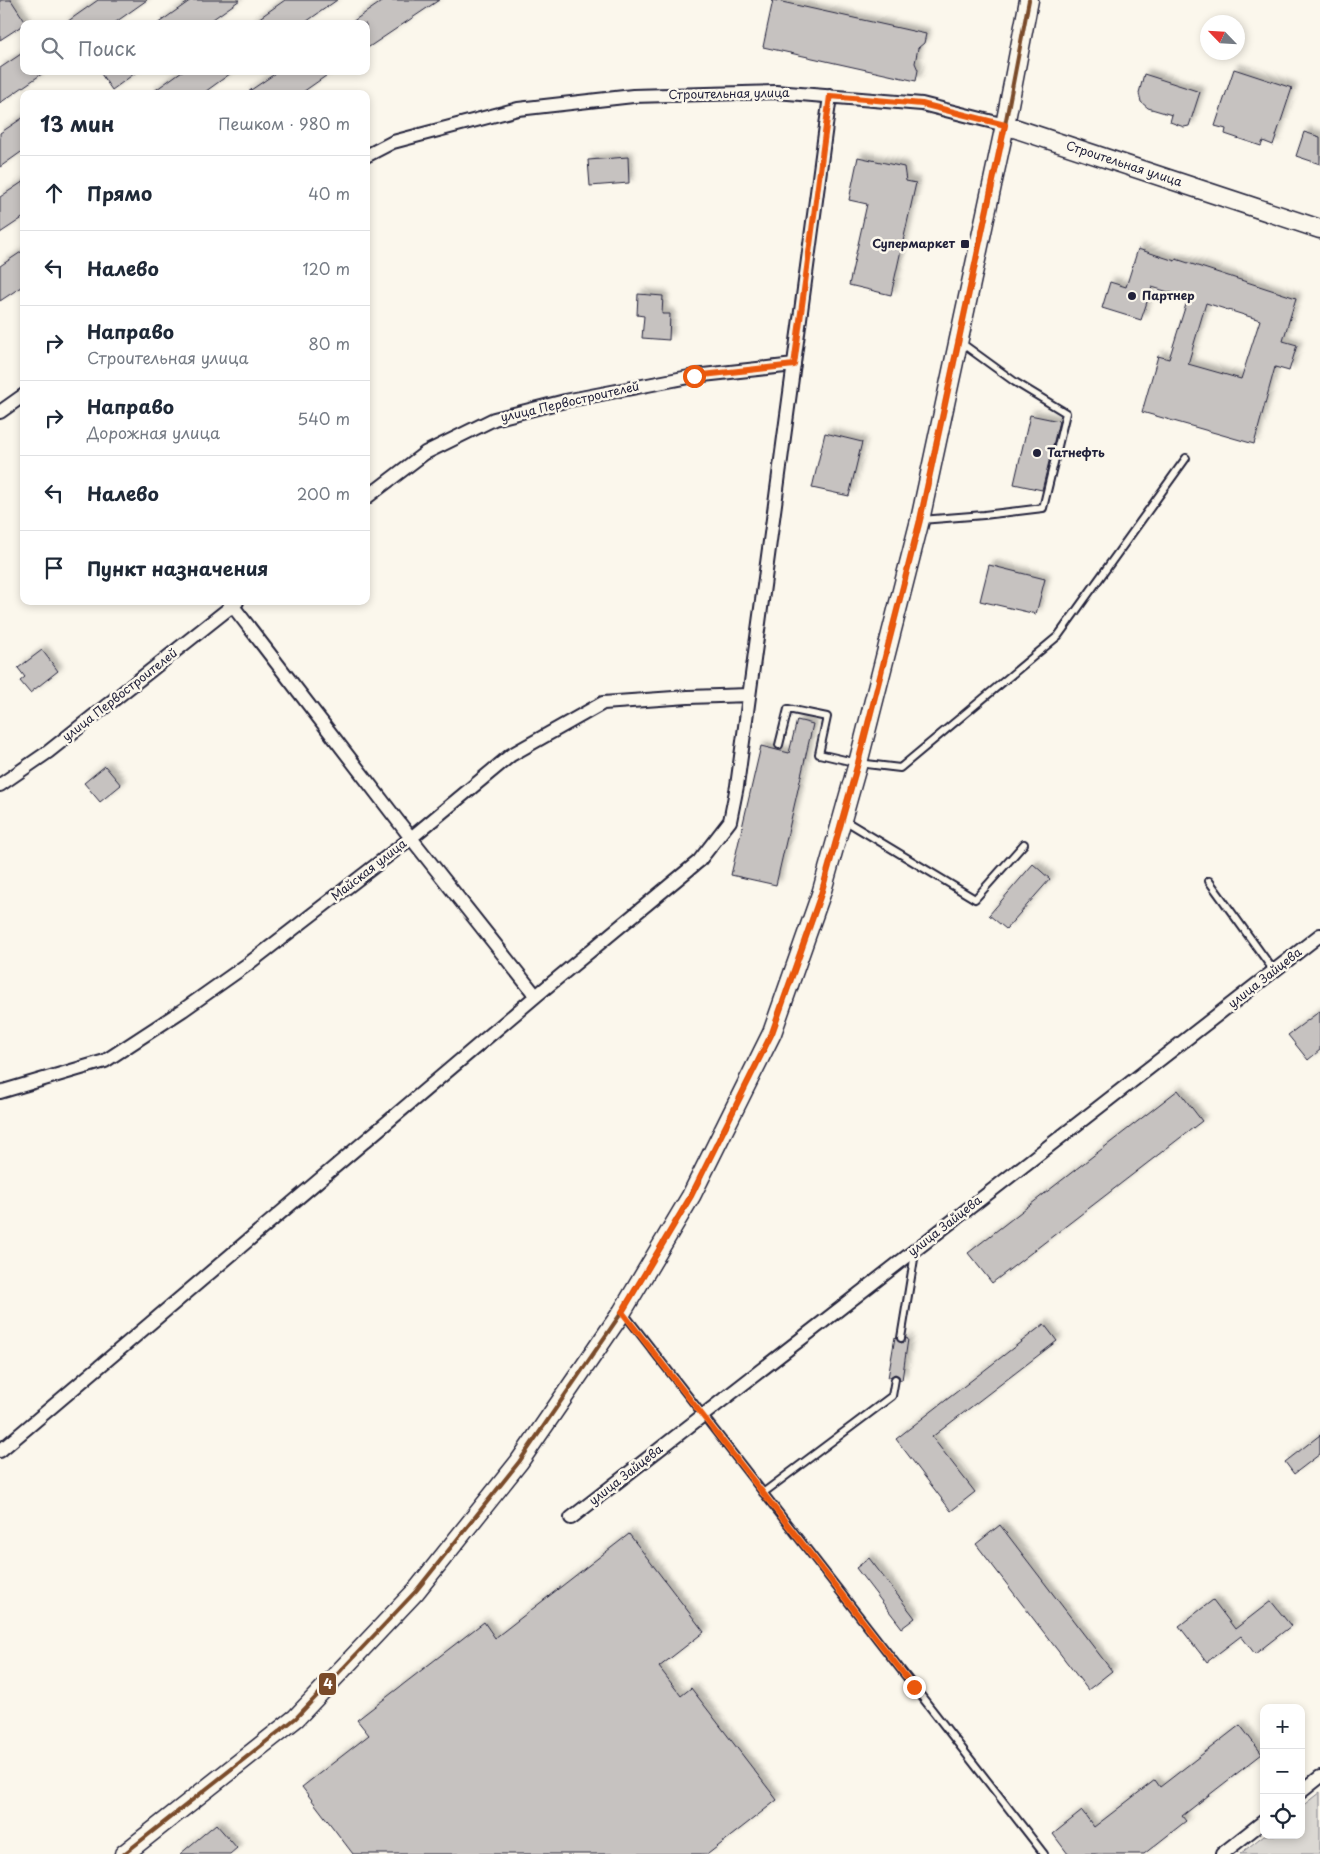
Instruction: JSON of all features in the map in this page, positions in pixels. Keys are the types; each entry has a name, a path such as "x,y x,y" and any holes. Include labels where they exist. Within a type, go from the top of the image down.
{"street":[{"path":"124,1854 296,1718 416,1591 519,1462 622,1312 691,1196 772,1033 821,894 858,763 920,520 1005,125 1029,0"},
{"name":"Строительная улица","path":"370,154 393,142 518,109 642,95 776,92 830,96 922,104 1005,125 1320,229"},
{"path":"0,1452 536,996 699,860 730,821 737,786 830,96"},
{"name":"улица Первостроителей","path":"370,495 425,454 494,419 565,401 694,376 794,365"},
{"path":"0,412 20,398"},
{"name":"улица Первостроителей","path":"0,785 48,752 231,605"},
{"path":"235,605 411,838 536,996"},
{"name":"Майская улица","path":"0,1092 105,1061 183,1010 248,964 411,838 511,755 603,704 688,697 749,696"},
{"name":"улица Зайцева","path":"571,1518 1320,935"},
{"path":"1305,1789 1320,1778"},
{"path":"1222,1854 1260,1824"}],"lane":[{"path":"920,520 1043,508 1066,413 1015,382 959,342"},
{"path":"779,745 788,709 827,717 819,754 858,763 900,768 1058,636 1186,458"},
{"path":"842,818 975,899 1024,844"},
{"path":"1209,881 1274,971"},
{"path":"901,1338 916,1250"},
{"path":"622,1312 1044,1854"},
{"path":"763,1493 892,1396 895,1379"}],"shaded area":[{"path":"1320,1792 1320,1854 1240,1854 1260,1838 1305,1839 1305,1804"}],"building":[{"path":"0,0 11,0 24,20 20,20 20,27 0,40"},
{"path":"98,0 147,0 119,20 70,20"},
{"path":"191,0 240,0 212,20 163,20"},
{"path":"285,0 337,0 309,20 257,20"},
{"path":"384,0 439,0 370,46 370,20 355,20"},
{"path":"773,0 926,34 924,43 918,48 915,63 918,70 916,81 763,47"},
{"path":"20,55 20,75 40,75 0,103 0,68"},
{"path":"1234,69 1292,88 1273,145 1263,141 1261,146 1225,134 1226,129 1215,126"},
{"path":"1144,74 1200,92 1189,126 1184,127 1170,122 1172,115 1148,108 1141,102 1139,93"},
{"path":"102,75 133,75 112,90"},
{"path":"176,75 228,75 208,90 156,90"},
{"path":"273,75 327,75 306,90 251,90"},
{"path":"20,120 20,153 0,167 0,133"},
{"path":"1304,132 1320,137 1320,164 1296,156"},
{"path":"628,157 629,183 590,186 588,160"},
{"path":"858,157 904,167 906,181 916,183 891,295 849,285 867,204 849,200"},
{"path":"20,184 20,220 0,233 0,197"},
{"path":"1138,249 1175,261 1176,259 1296,298 1283,341 1297,345 1289,371 1275,367 1254,444 1142,412 1158,356 1169,359 1188,298 1152,287 1141,320 1102,308 1110,282 1126,287","holes":["1206,303 1260,320 1241,379 1188,364"]},
{"path":"20,253 20,288 0,301 0,266"},
{"path":"638,294 663,296 662,314 670,314 669,340 642,338 644,316 637,315"},
{"name":"Татнефть","path":"1030,415 1059,421 1042,490 1014,484"},
{"path":"825,433 862,442 849,496 812,488"},
{"path":"989,565 1045,579 1036,614 980,601"},
{"path":"42,650 58,671 30,693 20,681 25,677 18,668"},
{"path":"797,720 813,724 776,885 731,875 761,746 789,753"},
{"path":"105,766 121,785 100,802 84,783"},
{"path":"1033,864 1050,879 1006,929 989,915"},
{"path":"1320,1011 1320,1050 1308,1060 1288,1035"},
{"path":"1178,1090 1202,1121 992,1283 968,1253"},
{"path":"1044,1324 1057,1341 932,1437 975,1492 951,1511 896,1439"},
{"path":"895,1337 901,1343 905,1342 906,1338 908,1339 902,1380 895,1374 888,1378"},
{"path":"1320,1435 1320,1454 1294,1474 1285,1462"},
{"path":"1000,1525 1112,1671 1088,1690 976,1544"},
{"path":"629,1534 704,1632 659,1667 681,1696 691,1688 777,1800 708,1854 353,1854 302,1787 369,1735 357,1720 484,1622 495,1638"},
{"path":"869,1558 915,1618 902,1628 856,1568"},
{"path":"1213,1600 1235,1629 1271,1601 1291,1626 1255,1654 1241,1636 1207,1662 1179,1626"},
{"path":"1240,1725 1260,1751 1260,1756 1182,1816 1186,1821 1144,1854 1068,1854 1053,1834 1082,1811 1094,1827 1155,1780 1160,1787"},
{"path":"216,1824 237,1848 230,1854 180,1854"}],"transit line":[{"name":"4","path":"124,1854 296,1718 416,1591 519,1462 622,1312 691,1196 772,1033 821,894 858,763 920,520 1005,125 1029,0"}],"place":[{"name":"Супермаркет","path":"965,244"},
{"name":"Партнер","path":"1132,296"},
{"name":"Татнефть","path":"1037,453"}],"route":[{"path":"694,376 794,365 830,96 922,104 1005,125 920,520 858,763 821,894 772,1033 691,1196 622,1312 914,1687"}]}
